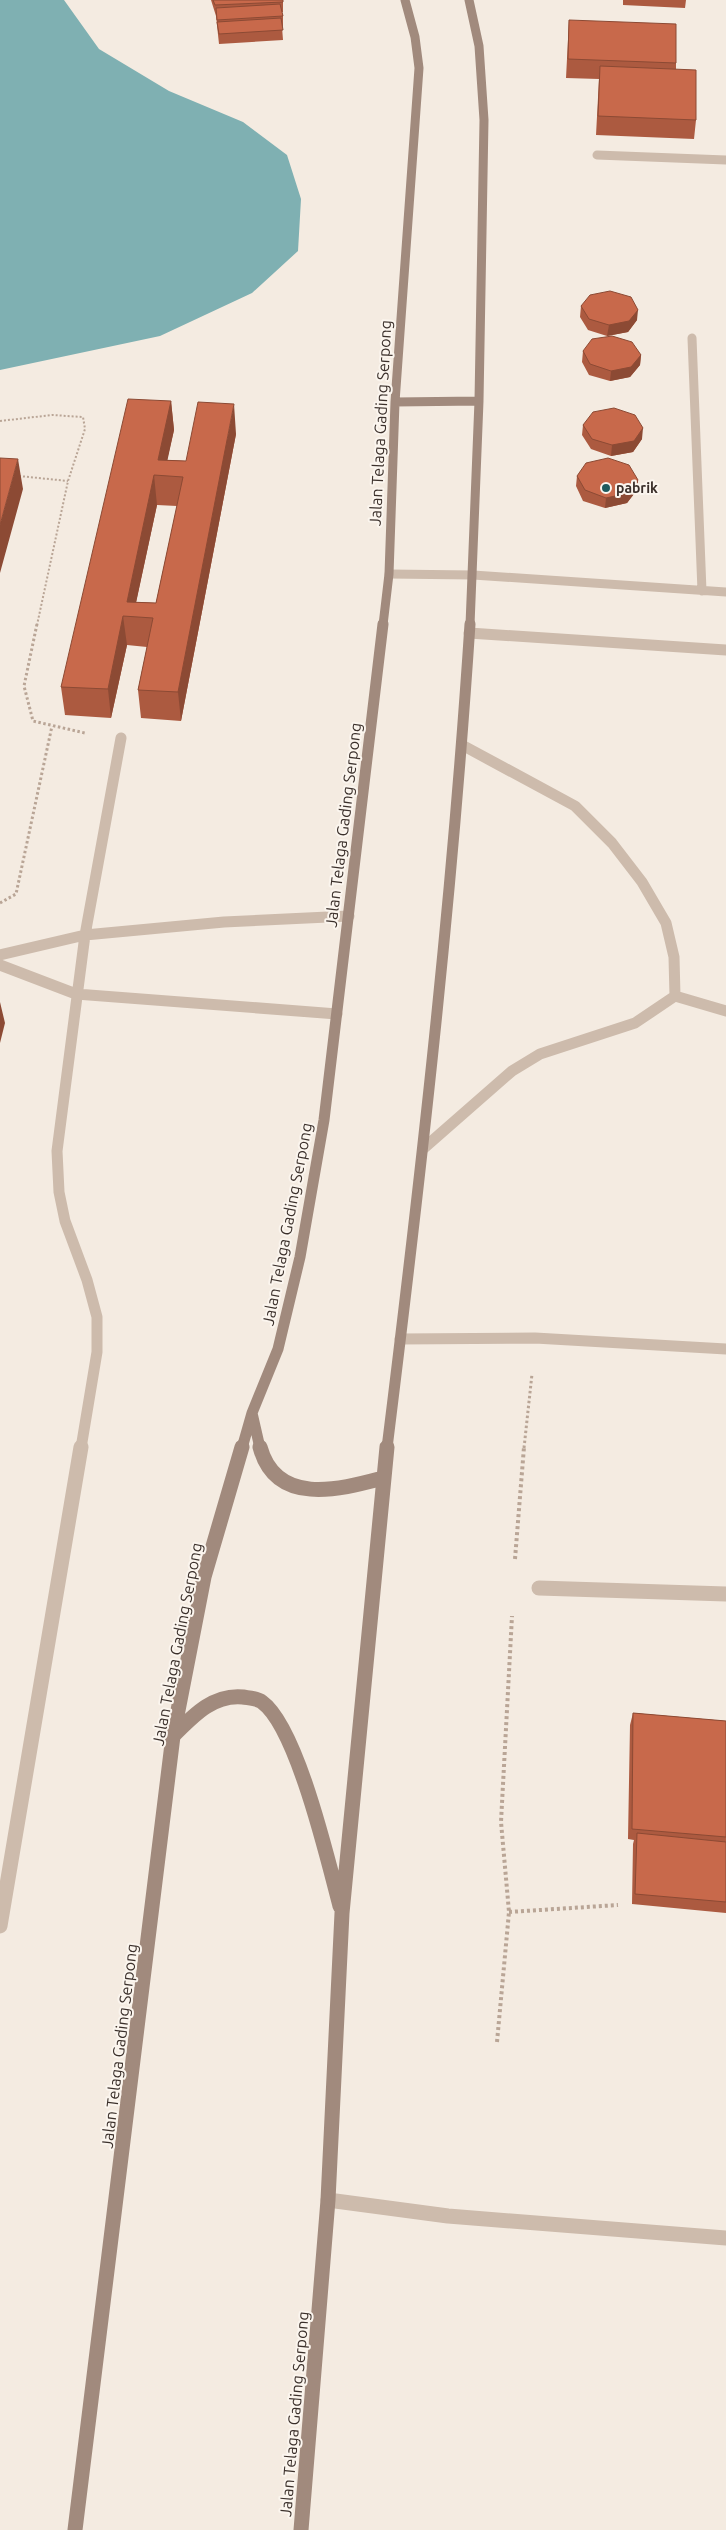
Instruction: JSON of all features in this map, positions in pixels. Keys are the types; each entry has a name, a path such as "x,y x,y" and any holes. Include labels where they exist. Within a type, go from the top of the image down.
{"main road":[{"name":"Jalan Telaga Gading Serpong","path":"75,2530 173,1736 204,1577 252,1413 278,1349 300,1257 324,1120 389,574 395,402 419,68 415,38 405,0"},
{"name":"Jalan Telaga Gading Serpong","path":"301,2530 328,2200 342,1913 383,1478 424,1148 462,745 473,575 479,401 484,120 480,46 469,0"},
{"path":"395,402 479,401"},
{"path":"252,1413 266,1465 288,1485 312,1491 348,1488 383,1478"},
{"path":"173,1736 202,1707 233,1695 262,1701 278,1720 291,1750 312,1808 342,1913"}],"street":[{"path":"597,155 726,160"},
{"path":"692,338 702,591"},
{"path":"389,574 473,575 726,592"},
{"path":"468,633 726,650"},
{"path":"0,1926 97,1352 97,1317 87,1280 66,1221 59,1192 57,1151 85,935 121,738"},
{"path":"462,745 575,806 612,843 642,882 666,923 674,957 675,996"},
{"path":"0,955 85,935 224,922 348,916"},
{"path":"0,965 76,994 337,1014"},
{"path":"675,996 726,1011"},
{"path":"424,1148 512,1071 540,1054 634,1023 657,1010 675,996"},
{"path":"400,1339 535,1338 726,1349"},
{"path":"539,1588 726,1594"},
{"path":"328,2200 448,2216 726,2238"}],"path":[{"path":"0,422 61,415 82,417 85,429 68,481 24,686 33,721 121,738"},
{"path":"10,476 68,481"},
{"path":"0,903 16,894 52,726"},
{"path":"515,1566 520,1487 535,1338"},
{"path":"497,2042 509,1912 501,1822 512,1615"},
{"path":"509,1912 618,1905"}],"water":[{"path":"0,0 64,0 99,49 169,91 243,122 287,155 301,199 298,251 252,293 160,336 0,370"}],"building":[{"path":"213,0 283,0 283,2 215,5"},
{"path":"280,4 283,16 217,20 216,8"},
{"path":"281,18 283,30 219,34 217,22"},
{"path":"569,20 676,24 676,63 568,59"},
{"path":"600,66 696,70 696,120 598,116"},
{"path":"610,291 631,297 638,310 629,321 609,325 589,319 581,306 590,295"},
{"path":"612,336 632,342 641,355 631,367 611,371 590,364 583,351 592,339"},
{"path":"128,399 171,401 158,460 186,461 198,402 234,404 178,692 138,690 153,618 123,616 108,689 61,687","holes":["154,475 183,477 156,603 127,602"]},
{"name":"pabrik","path":"614,408 635,415 643,428 634,441 612,445 592,439 583,425 593,412"},
{"path":"0,458 18,459 0,525"},
{"name":"pabrik","path":"608,458 629,465 638,480 629,493 606,498 585,490 577,476 586,463"},
{"path":"633,1713 726,1721 726,1837 632,1829"},
{"path":"637,1833 726,1842 726,1902 635,1894"}],"place":[{"name":"pabrik","path":"606,488"}]}
